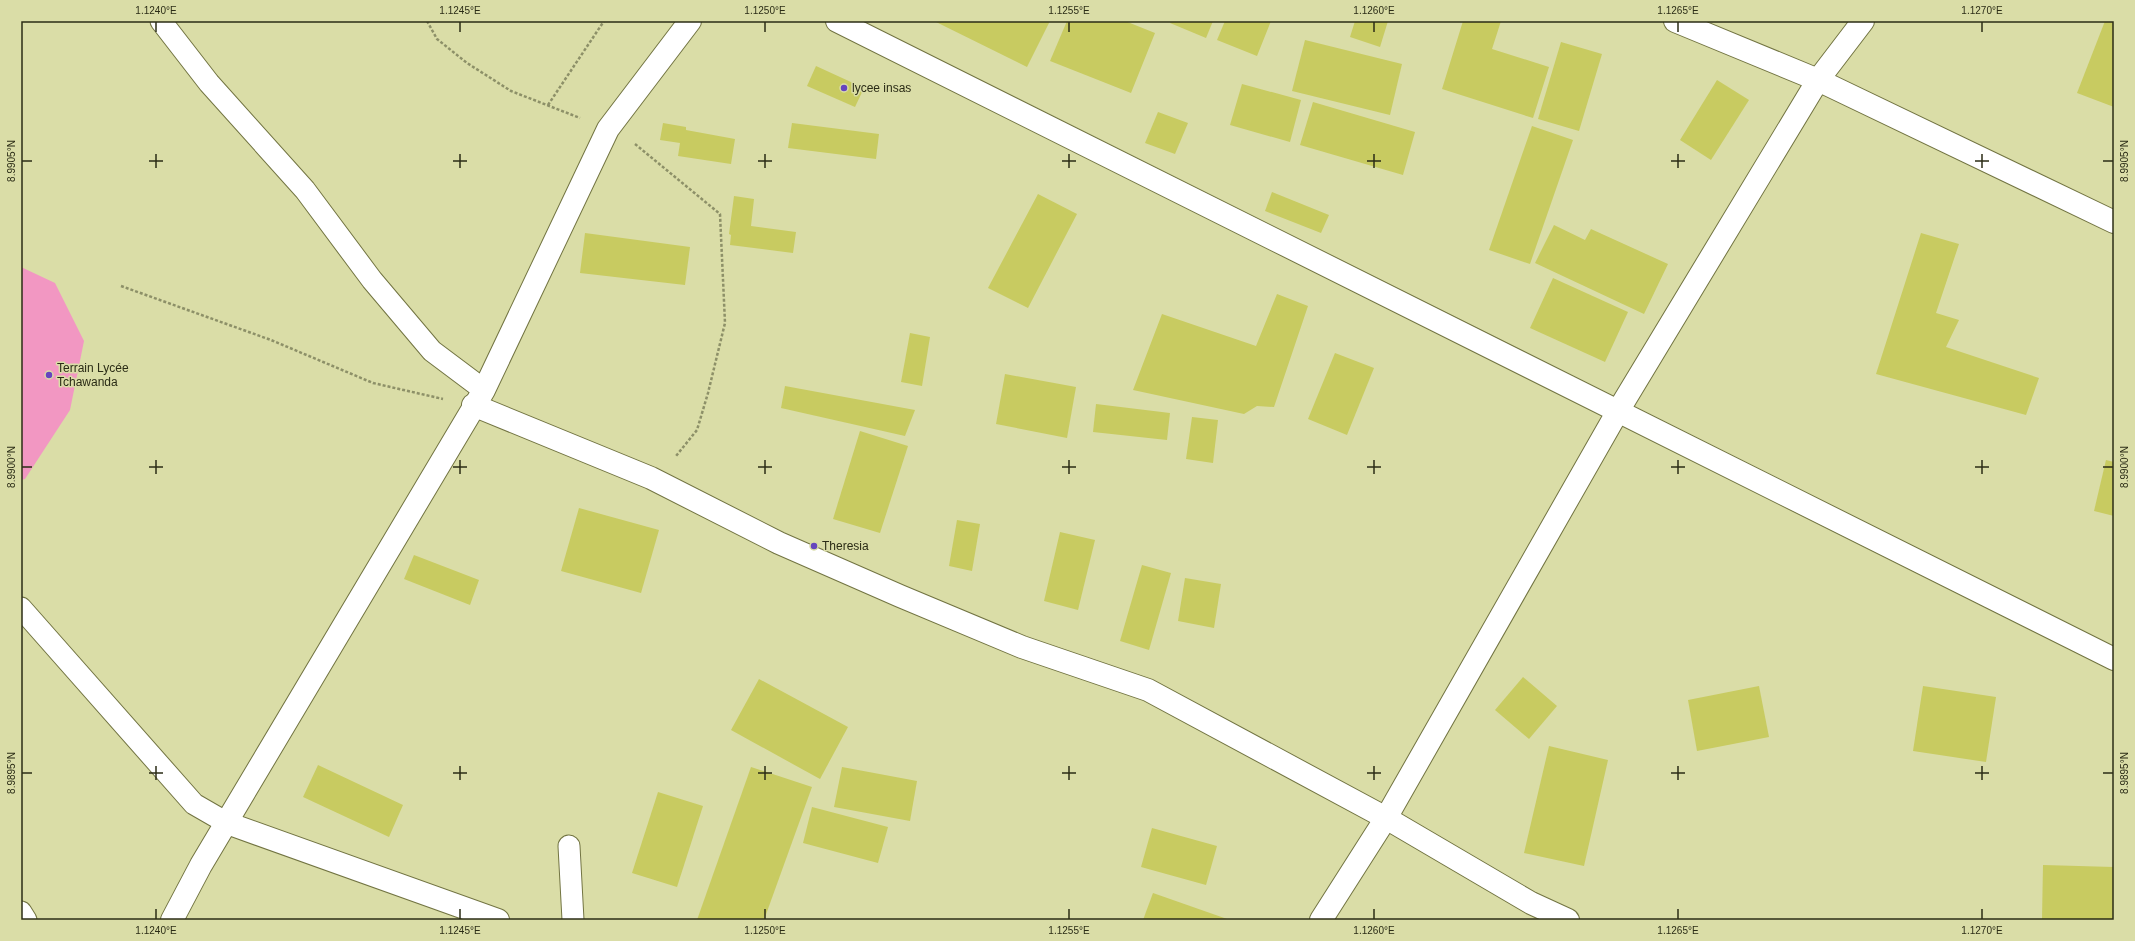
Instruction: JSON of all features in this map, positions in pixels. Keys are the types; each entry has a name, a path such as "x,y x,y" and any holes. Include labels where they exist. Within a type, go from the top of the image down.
{"street":[{"path":"172,920 201,865 478,398 608,129 690,21"},
{"path":"838,21 2114,659"},
{"path":"1675,21 1818,80 2114,222"},
{"path":"1321,920 1386,818 1618,412 1818,80 1863,21"},
{"path":"478,398 651,478 779,542 900,596 1022,647 1148,690 1386,818 1531,902 1568,920"},
{"path":"227,823 498,920"}],"lane":[{"path":"161,21 209,83 305,190 372,280 432,351 478,398"},
{"path":"21,608 194,804 227,823"},
{"path":"569,846 573,920"},
{"path":"21,912 26,920"}],"path":[{"path":"427,21 437,39 467,62 511,91 608,129 632,141 720,214 725,323 708,393 697,430 669,465 651,478"},
{"path":"548,105 604,21"},
{"path":"121,286 271,340 373,383 478,398"}],"shaded area":[{"name":"Terrain Lycée Tchawanda","path":"21,267 55,283 84,341 70,410 25,479 21,480"}],"building":[{"path":"934,21 1050,21 1027,67"},
{"path":"1067,21 1125,21 1155,33 1131,93 1050,61"},
{"path":"1171,21 1213,21 1206,38 1170,23"},
{"path":"1225,21 1271,21 1257,56 1217,40"},
{"path":"1355,21 1388,21 1380,47 1350,37"},
{"path":"1463,21 1501,21 1492,49 1549,67 1533,118 1442,89"},
{"path":"2105,21 2114,21 2114,107 2077,93"},
{"path":"1305,40 1402,64 1390,115 1292,91"},
{"path":"1561,42 1602,54 1579,131 1538,119"},
{"path":"816,66 864,88 855,107 807,86"},
{"path":"1717,80 1749,100 1711,160 1680,140"},
{"path":"1242,84 1301,100 1290,142 1230,125"},
{"path":"1313,102 1415,132 1403,175 1300,145"},
{"path":"1158,112 1188,123 1175,154 1145,143"},
{"path":"663,123 686,127 686,130 735,139 731,164 678,156 680,143 660,140"},
{"path":"792,123 879,134 876,159 788,148"},
{"path":"1532,126 1573,140 1530,264 1489,250"},
{"path":"1272,192 1329,215 1321,233 1265,211"},
{"path":"1038,194 1077,214 1028,308 988,288"},
{"path":"734,196 754,199 751,226 796,232 793,253 730,245 731,235 729,234"},
{"path":"1554,225 1585,240 1591,229 1668,264 1644,314 1535,263"},
{"path":"585,233 690,247 685,285 580,273"},
{"path":"1921,233 1959,244 1936,313 1959,320 1946,347 2039,378 2026,415 1876,374"},
{"path":"1553,278 1628,312 1605,362 1530,328"},
{"path":"1277,294 1308,306 1274,407 1257,406 1244,414 1133,390 1162,314 1256,346"},
{"path":"910,333 930,337 922,386 901,382"},
{"path":"1335,353 1374,368 1347,435 1308,419"},
{"path":"1005,374 1076,387 1067,438 996,424"},
{"path":"785,386 915,410 905,436 781,408"},
{"path":"1096,404 1170,413 1167,440 1093,432"},
{"path":"1192,417 1218,420 1213,463 1186,459"},
{"path":"860,431 908,446 880,533 833,519"},
{"path":"2106,460 2114,462 2114,516 2094,511"},
{"path":"579,508 659,530 641,593 561,571"},
{"path":"957,520 980,524 972,571 949,566"},
{"path":"1060,532 1095,540 1078,610 1044,601"},
{"path":"414,555 479,580 470,605 404,579"},
{"path":"1142,565 1171,573 1149,650 1120,641"},
{"path":"1185,578 1221,584 1214,628 1178,621"},
{"path":"1523,677 1557,706 1529,739 1495,710"},
{"path":"759,679 848,727 820,779 731,730"},
{"path":"1759,686 1769,737 1697,751 1688,700"},
{"path":"1923,686 1996,697 1986,762 1913,751"},
{"path":"1549,746 1608,760 1584,866 1524,853"},
{"path":"318,765 403,805 389,837 303,797"},
{"path":"751,767 812,787 764,920 697,920"},
{"path":"842,767 917,781 910,821 834,807"},
{"path":"658,792 703,806 677,887 632,873"},
{"path":"812,807 888,827 878,863 803,843"},
{"path":"1152,828 1217,846 1206,885 1141,867"},
{"path":"2043,865 2114,867 2114,920 2042,919"},
{"path":"1153,893 1230,920 1143,920"}],"place":[{"name":"lycee insas","path":"844,88"},
{"name":"Terrain Lycée Tchawanda","path":"49,375"},
{"name":"Theresia","path":"814,546"}]}
